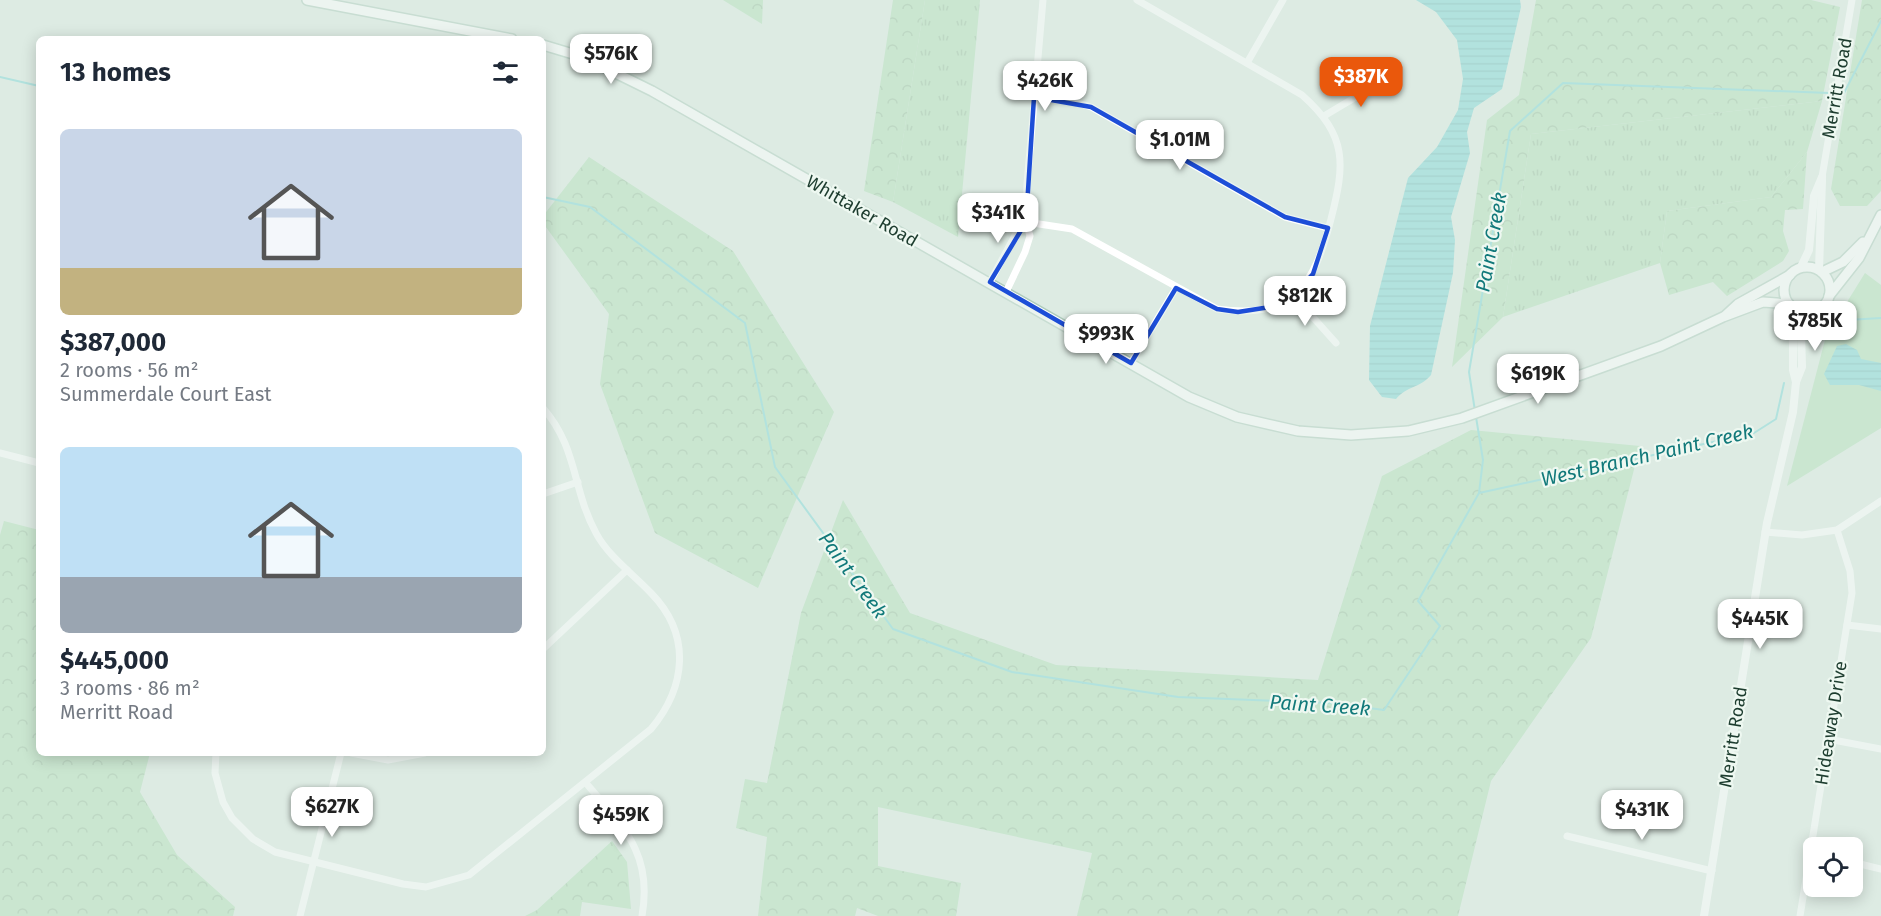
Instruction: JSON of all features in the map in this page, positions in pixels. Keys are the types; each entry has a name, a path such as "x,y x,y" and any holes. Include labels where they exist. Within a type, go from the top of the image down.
{"main road":[{"path":"307,0 496,36"},
{"name":"Whittaker Road","path":"546,46 583,57 643,86 990,282 1172,388 1211,407 1255,422 1298,431 1375,435 1434,427 1661,346 1723,317 1763,302 1791,306"},
{"path":"1867,238 1843,262 1821,271 1801,267 1790,275 1784,286 1791,306 1810,312 1822,307 1859,258 1867,238 1881,215"},
{"path":"1821,271 1829,283 1829,296"},
{"name":"Whittaker Road","path":"1723,317 1738,304 1790,275"}],"street":[{"path":"1006,292 1028,243 1029,230 1026,222 1043,0"},
{"path":"1026,222 1072,230 1208,306 1238,312 1270,307 1293,295 1313,274 1340,181 1341,160 1336,137 1324,116 1302,95 1149,3 1137,0"},
{"path":"1247,63 1283,0"},
{"name":"Merritt Road","path":"1821,271 1822,177 1852,0"},
{"path":"1324,116 1386,80"},
{"path":"1034,97 1074,102 1090,107 1285,217 1328,228"},
{"name":"Merritt Road","path":"1801,267 1809,250 1814,196 1822,177"},
{"path":"990,282 1019,228 1026,222"},
{"path":"1131,363 1176,288"},
{"path":"1293,295 1336,343"},
{"name":"Merritt Road","path":"1791,306 1792,370 1796,382"},
{"name":"Merritt Road","path":"1704,916 1765,532 1792,412 1796,382 1802,367 1801,333 1810,312"},
{"path":"216,756 215,773 218,788 232,818 241,829 275,852 415,886 454,881 469,875 651,729 673,698 678,684 679,646 673,624 652,594 597,536 588,517 569,448 557,423 546,411"},
{"path":"0,453 36,462"},
{"path":"546,493 578,482"},
{"path":"1765,532 1802,535 1837,530 1881,501"},
{"name":"Hideaway Drive","path":"1814,837 1852,583 1847,557 1837,530"},
{"path":"546,647 627,570"},
{"path":"1847,625 1881,629"},
{"path":"1828,738 1881,749"},
{"path":"300,916 340,756"},
{"path":"367,756 388,760 409,756"},
{"path":"586,783 631,838 641,858 645,884 642,916"},
{"path":"1567,836 1712,871"},
{"path":"1863,865 1881,869"},
{"name":"Hideaway Drive","path":"1800,916 1804,897"}],"highlighted area":[{"path":"1034,97 1091,107 1285,217 1328,228 1313,274 1293,295 1270,307 1238,312 1217,309 1176,288 1131,363 990,282 1026,222"}],"green space":[{"path":"723,0 763,0 762,24"},
{"path":"893,0 925,0 893,202 864,191"},
{"path":"925,0 980,0 958,237 893,202"},
{"path":"1536,0 1811,0 1840,7 1822,101 1531,134 1503,317 1452,367 1487,120 1519,95"},
{"path":"1862,0 1881,0 1881,191 1867,206 1840,206 1831,189"},
{"path":"1822,101 1807,152 1771,197 1667,211 1660,263 1503,317 1531,134"},
{"path":"1807,152 1803,209 1785,210 1783,231 1789,251 1783,261 1727,296 1713,282 1669,295 1660,263 1667,211 1771,197"},
{"path":"589,157 733,251 834,412 758,588 655,533 600,384 609,314 546,227 546,212"},
{"path":"1865,273 1881,285 1881,428 1787,486 1826,336"},
{"path":"1471,430 1640,446 1591,638 1491,781 1458,916 1077,916 1092,853 878,807 878,866 961,883 956,916 878,916 857,908 855,916 758,916 767,837 736,828 745,779 767,783 801,613 843,500 910,613 1056,665 1318,680 1382,476"},
{"path":"4,521 36,529 36,756 149,756 140,792 177,855 235,907 233,916 0,916 0,535"},
{"path":"612,841 627,862 631,909 582,902 580,916 525,916 537,910"}],"water":[{"path":"1416,0 1520,0 1521,7 1502,89 1474,108 1467,132 1470,153 1451,217 1455,240 1453,273 1431,375 1396,399 1382,397 1369,380 1370,326 1408,178 1437,147 1458,110 1463,79 1457,40 1436,12"},
{"path":"1846,344 1857,350 1861,359 1881,363 1881,391 1859,385 1830,385 1824,374 1837,346"}],"waterway":[{"name":"Paint Creek","path":"1844,93 1881,21"},
{"name":"Paint Creek","path":"0,77 36,85"},
{"name":"Paint Creek","path":"1475,411 1469,372 1510,131 1563,83 1829,93"},
{"name":"Paint Creek","path":"546,198 590,207 745,323 775,467 893,629 1012,672 1178,697 1331,703 1384,710 1440,626 1418,601 1479,493 1483,460 1476,417"},
{"name":"West Branch Paint Creek","path":"1831,321 1881,318"},
{"name":"West Branch Paint Creek","path":"1811,342 1817,328"},
{"name":"West Branch Paint Creek","path":"1479,493 1754,433 1776,419 1784,383"}]}
